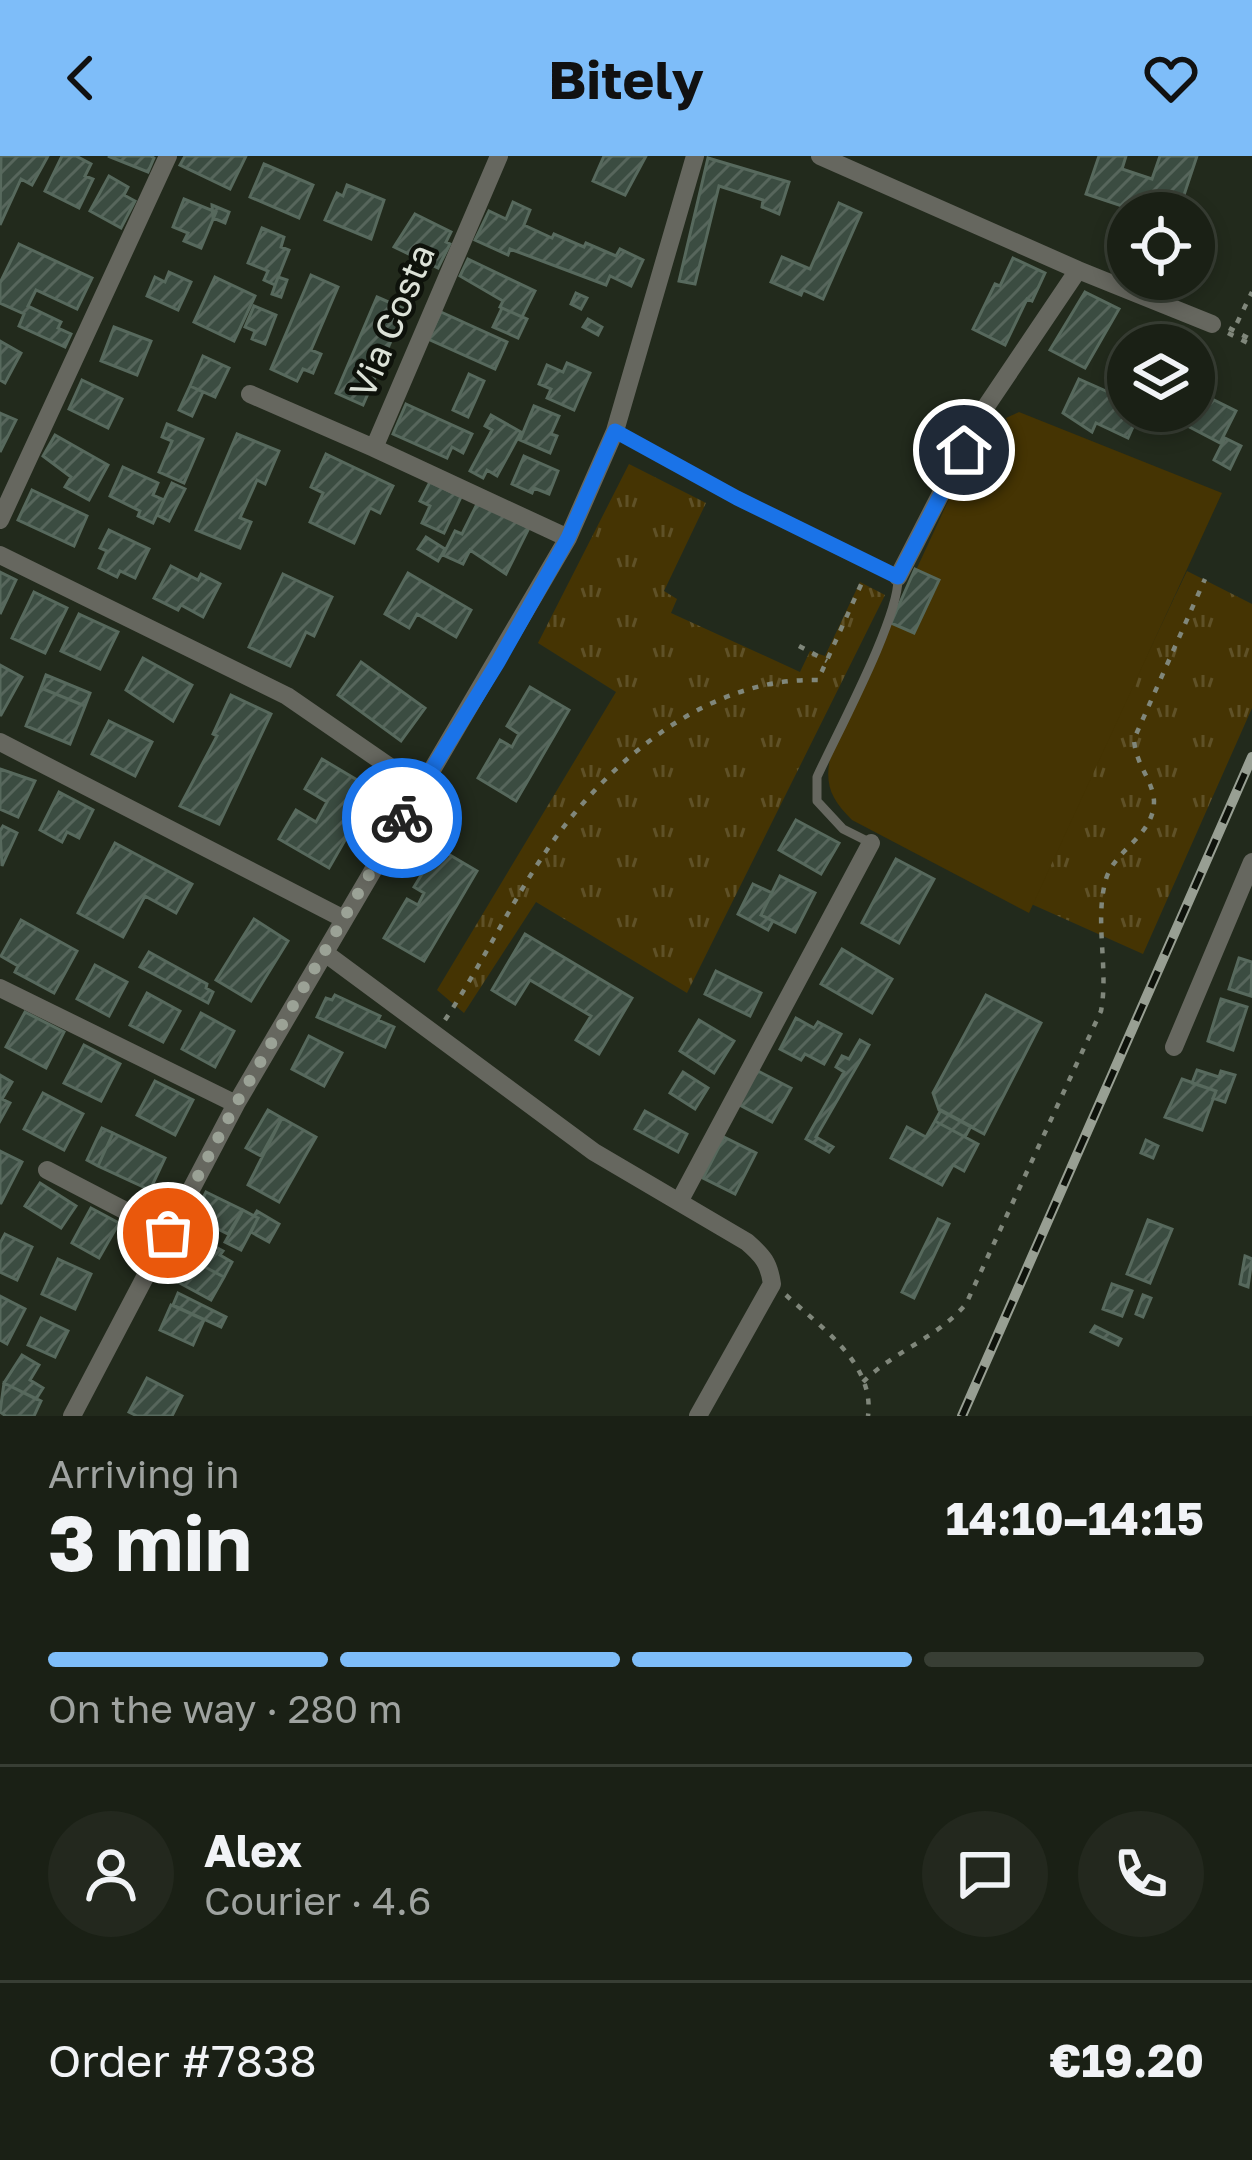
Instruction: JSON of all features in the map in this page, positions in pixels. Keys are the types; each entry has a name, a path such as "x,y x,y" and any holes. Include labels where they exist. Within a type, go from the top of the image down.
{"street":[{"path":"0,520 168,156"},
{"name":"Via Costa","path":"499,156 374,448 568,538"},
{"path":"72,1416 236,1104 568,538 615,431 695,156"},
{"path":"820,156 1212,324"},
{"path":"898,577 985,408 1078,270"},
{"path":"250,394 374,448"},
{"path":"0,555 286,696 419,787"},
{"path":"0,742 342,918"},
{"path":"679,1202 871,843"},
{"path":"1174,1047 1252,862"},
{"path":"325,953 594,1152 763,1256 770,1266 772,1284 698,1416"},
{"path":"0,988 236,1104"},
{"path":"47,1170 168,1233"}],"lane":[{"path":"615,431 898,577 899,592 885,628 817,777 817,801 843,829 871,843"}],"path":[{"path":"1237,323 1252,292"},
{"path":"1215,324 1252,343"},
{"path":"435,1034 551,844 590,797 636,752 678,721 720,700 783,681 818,680 871,564"},
{"path":"863,1382 885,1360 930,1338 966,1304 1101,1011 1107,981 1103,911 1107,873 1142,832 1154,804 1135,757 1134,739 1205,579"},
{"path":"800,646 827,661"},
{"path":"772,1284 842,1345 870,1396 868,1416"}],"green space":[{"path":"1019,412 1222,493 1029,913 852,820 838,805 828,773 831,753 982,428 995,423 1000,428 1008,423 1006,418"},
{"path":"629,464 706,503 664,591 677,599 671,613 800,672 810,651 825,656 860,582 885,595 687,993 536,902 464,1013 437,990 616,692 538,643"},
{"path":"1187,571 1252,604 1252,708 1143,954 1029,903"}],"building":[{"path":"1,156 48,156 32,185 21,179 0,225"},
{"path":"62,156 76,156 91,164 85,176 93,179 79,208 45,191"},
{"path":"108,156 151,156 154,158 148,172"},
{"path":"185,156 246,156 230,189 180,165"},
{"path":"604,156 646,156 625,195 593,181"},
{"path":"1099,156 1126,156 1122,169 1152,179 1160,156 1197,156 1185,192 1107,192 1107,201 1086,194"},
{"path":"708,158 789,182 779,214 762,207 763,200 719,186 695,284 679,281"},
{"path":"264,164 313,185 299,218 250,197"},
{"path":"109,176 128,187 124,195 135,201 121,228 90,211"},
{"path":"347,185 384,200 371,239 325,220 337,193 343,196"},
{"path":"184,199 216,212 201,248 184,241 188,233 173,227"},
{"path":"513,202 530,210 524,225 552,238 554,234 584,247 586,243 616,256 620,249 643,260 631,286 610,276 606,285 475,240 489,211 506,219"},
{"path":"839,203 861,213 823,299 771,282 782,257 810,269"},
{"path":"212,205 229,212 225,223 213,218"},
{"path":"415,214 451,232 438,268 394,247"},
{"path":"262,228 284,237 281,247 289,250 275,285 264,280 268,271 248,263"},
{"path":"19,244 92,278 77,309 36,290 28,306 61,322 58,328 71,334 65,347 19,326 24,314 0,303 0,283"},
{"path":"1013,258 1045,273 1005,345 973,329"},
{"path":"468,259 535,291 522,317 500,307 503,301 460,276"},
{"path":"169,272 191,282 178,310 147,296 155,277 165,282"},
{"path":"311,275 338,287 311,350 321,354 313,373 303,369 297,381 271,369"},
{"path":"215,277 255,296 234,341 194,322"},
{"path":"278,277 287,280 281,297 272,294"},
{"path":"1085,292 1119,309 1085,368 1050,350"},
{"path":"576,293 587,298 581,309 571,304"},
{"path":"377,297 405,309 363,405 336,393"},
{"path":"254,306 276,315 265,344 252,339 255,331 245,327"},
{"path":"502,308 527,319 518,338 493,327"},
{"path":"441,312 507,342 495,369 428,339"},
{"path":"588,319 602,327 598,335 583,327"},
{"path":"114,327 151,341 137,375 101,361"},
{"path":"0,341 21,353 5,383 0,380"},
{"path":"203,356 229,368 215,397 190,386"},
{"path":"567,363 590,373 574,410 547,398 551,389 539,384 547,365 563,372"},
{"path":"469,374 484,381 468,417 453,410"},
{"path":"1079,379 1107,389 1107,428 1096,423 1092,432 1063,413"},
{"path":"82,380 122,399 108,428 69,409"},
{"path":"190,386 203,392 192,416 179,410"},
{"path":"1215,400 1236,411 1220,443 1199,432 1215,432"},
{"path":"406,404 472,434 463,453 452,447 447,458 393,434"},
{"path":"534,406 559,416 550,453 520,440"},
{"path":"0,413 16,420 0,452"},
{"path":"491,415 521,432 497,476 487,470 483,478 470,471 492,430 485,426"},
{"path":"167,424 203,439 184,483 159,472 172,441 162,437"},
{"path":"237,434 279,451 265,484 257,480 240,518 251,522 240,548 196,530"},
{"path":"55,435 108,465 89,500 65,487 71,477 43,456"},
{"path":"1225,438 1241,446 1230,469 1214,460"},
{"path":"326,454 393,486 380,513 370,508 354,543 310,522 323,493 311,487"},
{"path":"524,456 558,471 549,494 512,484"},
{"path":"123,467 158,483 153,495 164,500 153,523 110,496"},
{"path":"430,482 461,497 444,533 422,523 430,506 420,501"},
{"path":"172,483 185,489 169,521 157,515"},
{"path":"32,490 87,516 74,546 18,520"},
{"path":"478,502 529,528 506,574 470,550 463,564 443,555 455,531 462,534"},
{"path":"109,530 149,549 135,578 120,571 117,577 99,568 107,551 100,548"},
{"path":"426,537 445,549 438,561 418,549"},
{"path":"171,566 198,580 201,574 220,584 203,617 154,598"},
{"path":"915,569 939,580 914,633 891,623"},
{"path":"0,572 16,580 0,614"},
{"path":"408,573 471,610 456,637 417,614 409,628 385,614"},
{"path":"283,574 332,597 314,636 306,632 290,666 249,647"},
{"path":"34,592 67,608 45,653 12,638"},
{"path":"79,614 118,632 100,669 61,651"},
{"path":"143,658 192,685 173,721 126,690"},
{"path":"361,662 425,708 401,741 338,695"},
{"path":"0,665 22,677 1,715 0,715"},
{"path":"46,675 90,693 85,706 41,688"},
{"path":"530,687 569,710 516,801 478,778 500,740 512,747 519,734 507,726"},
{"path":"41,688 85,706 70,744 26,726"},
{"path":"231,695 271,714 219,824 180,806 217,736 213,734"},
{"path":"109,721 152,742 135,776 92,754"},
{"path":"322,759 374,790 329,868 279,839 296,810 316,822 327,802 305,789"},
{"path":"0,769 35,781 18,817 0,809"},
{"path":"59,792 93,810 79,838 67,832 62,842 40,830"},
{"path":"796,820 839,843 821,874 779,850"},
{"path":"3,826 17,833 2,866 0,831"},
{"path":"115,843 192,884 176,913 145,896 123,937 78,913"},
{"path":"438,848 477,871 424,961 384,938 407,899 418,905 424,893 414,887"},
{"path":"896,859 934,879 899,943 862,923"},
{"path":"780,876 815,893 795,932 761,915"},
{"path":"753,884 772,893 761,915 773,921 768,930 738,914"},
{"path":"254,919 288,941 251,1001 216,980"},
{"path":"21,920 77,951 54,993 15,972 18,966 1,956"},
{"path":"525,934 632,998 599,1054 576,1040 591,1016 530,980 515,1004 492,990"},
{"path":"842,949 892,979 872,1013 821,984"},
{"path":"149,952 207,984 213,992 208,1003 140,967"},
{"path":"1239,958 1252,962 1251,996 1229,989"},
{"path":"95,965 127,982 109,1016 77,999"},
{"path":"716,971 761,993 750,1016 705,994"},
{"path":"147,993 180,1011 163,1042 130,1025"},
{"path":"335,995 394,1027 385,1047 317,1017 326,998 332,1000"},
{"path":"986,995 1041,1023 984,1134 939,1110 933,1093"},
{"path":"1221,999 1247,1007 1233,1050 1208,1041"},
{"path":"25,1012 64,1032 46,1068 6,1047"},
{"path":"201,1013 234,1031 215,1067 182,1049"},
{"path":"796,1018 814,1028 818,1022 841,1034 824,1064 805,1054 801,1060 780,1049"},
{"path":"699,1020 734,1041 714,1073 680,1051"},
{"path":"309,1036 342,1053 324,1086 292,1069"},
{"path":"860,1040 869,1045 816,1137 833,1147 829,1152 806,1139 844,1072 836,1067 842,1056 849,1059"},
{"path":"84,1045 120,1064 101,1101 64,1083"},
{"path":"754,1069 791,1088 772,1122 736,1103"},
{"path":"1197,1070 1219,1077 1221,1071 1235,1075 1225,1102 1213,1098 1216,1091 1192,1083"},
{"path":"683,1072 708,1088 695,1109 670,1093"},
{"path":"0,1075 12,1082 2,1099 10,1103 0,1121"},
{"path":"1182,1079 1216,1091 1202,1130 1165,1117"},
{"path":"155,1081 193,1100 175,1135 137,1115"},
{"path":"43,1093 83,1114 64,1150 24,1129"},
{"path":"268,1110 282,1118 261,1156 246,1148"},
{"path":"941,1110 971,1126 965,1137 935,1121"},
{"path":"645,1111 687,1134 678,1152 635,1129"},
{"path":"282,1118 316,1137 279,1202 248,1185"},
{"path":"935,1121 978,1144 964,1171 953,1165 942,1185 891,1158 907,1127 926,1137"},
{"path":"102,1128 113,1133 98,1166 87,1160"},
{"path":"113,1133 165,1158 150,1190 98,1166"},
{"path":"724,1137 756,1153 735,1194 703,1178"},
{"path":"1146,1140 1158,1146 1153,1158 1141,1153"},
{"path":"0,1151 22,1162 1,1203 0,1203"},
{"path":"40,1183 76,1206 61,1228 25,1206"},
{"path":"206,1192 243,1210 228,1234 204,1222 209,1213 198,1208"},
{"path":"91,1208 119,1223 99,1258 72,1243"},
{"path":"243,1210 258,1218 241,1250 225,1242"},
{"path":"257,1211 279,1224 269,1242 251,1232"},
{"path":"938,1219 949,1224 914,1298 902,1292"},
{"path":"1148,1220 1172,1229 1150,1283 1127,1274"},
{"path":"5,1234 32,1247 17,1280 0,1272 0,1243"},
{"path":"197,1237 223,1251 220,1255 232,1262 224,1277 186,1257"},
{"path":"1245,1256 1252,1259 1248,1287 1240,1284"},
{"path":"186,1257 224,1277 211,1300 174,1280"},
{"path":"58,1259 91,1274 75,1309 42,1294"},
{"path":"1112,1284 1132,1291 1122,1316 1103,1309"},
{"path":"178,1293 226,1317 221,1327 173,1305"},
{"path":"1143,1295 1151,1298 1143,1317 1136,1314"},
{"path":"0,1296 25,1309 7,1344 0,1340"},
{"path":"171,1305 204,1320 193,1345 160,1330"},
{"path":"41,1318 68,1331 55,1357 28,1345"},
{"path":"1095,1326 1121,1339 1118,1345 1091,1332"},
{"path":"22,1355 39,1365 30,1380 43,1388 36,1399 4,1383"},
{"path":"147,1378 182,1396 172,1416 129,1412"},
{"path":"4,1383 41,1401 34,1416 0,1412"}],"railway":[{"path":"962,1416 1252,757"}],"way so far":[{"path":"168,1233 236,1104 402,818"}],"route":[{"path":"402,818 568,538 615,431 737,498 898,577 964,450"}]}
